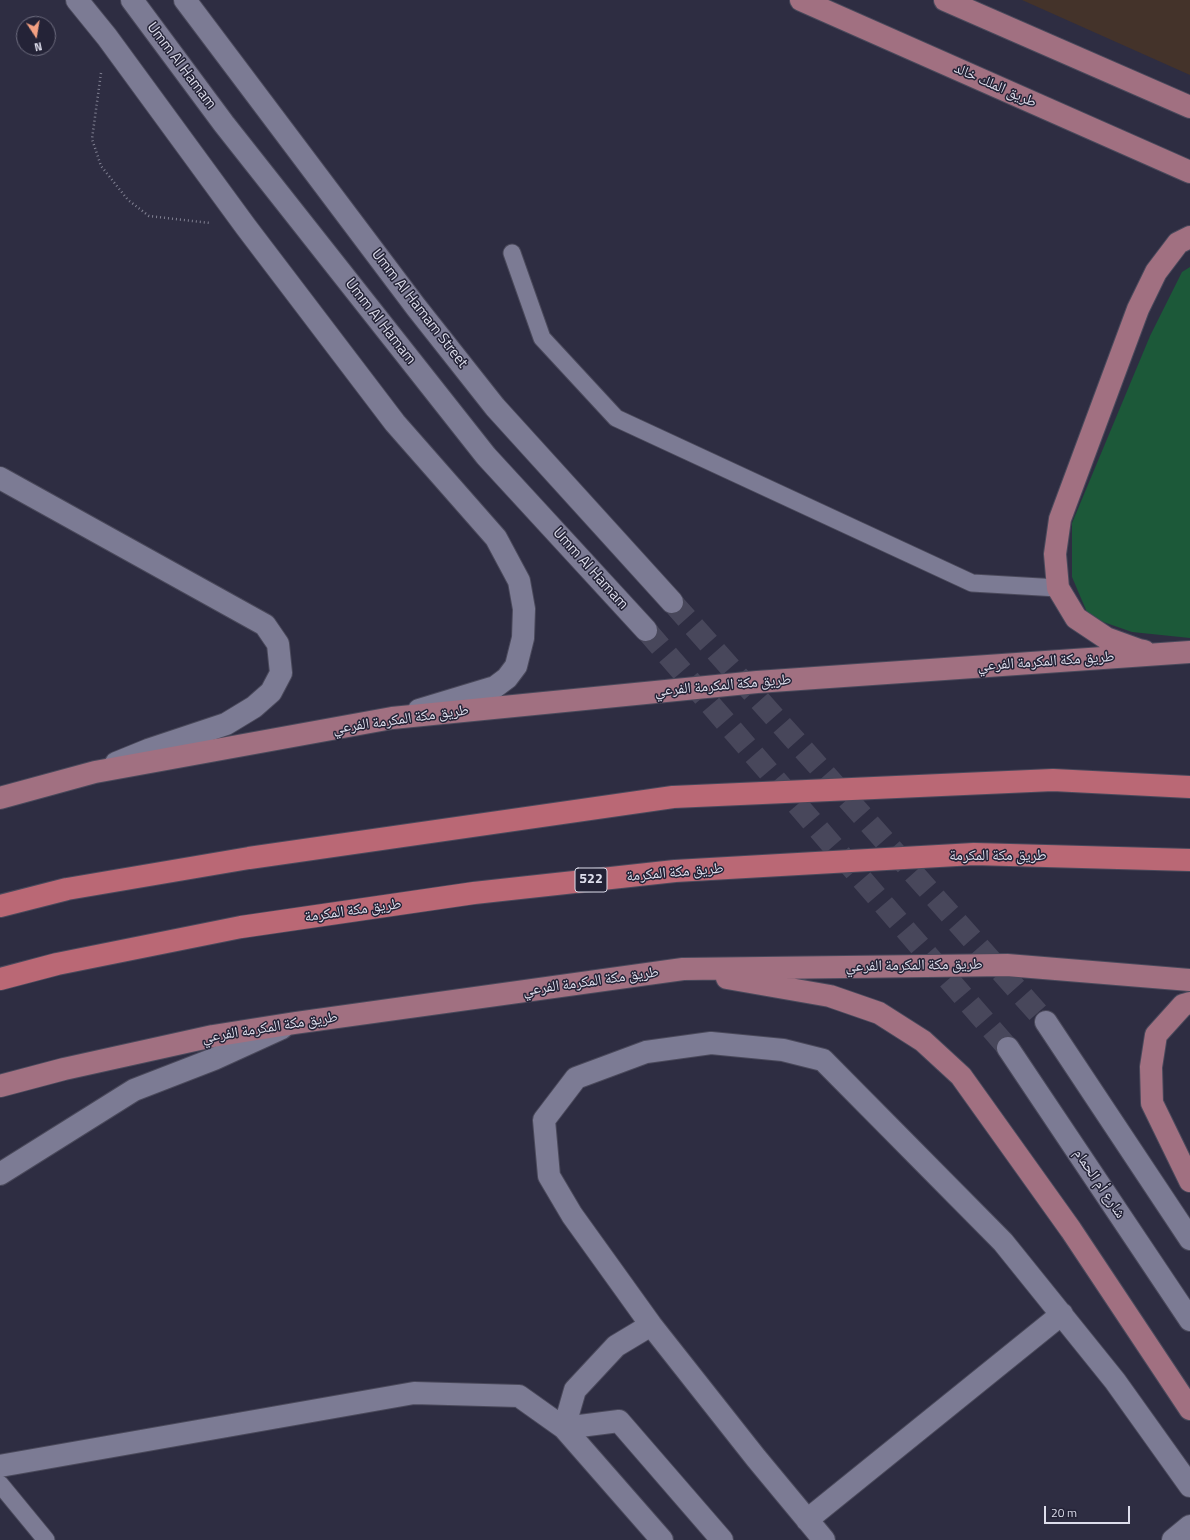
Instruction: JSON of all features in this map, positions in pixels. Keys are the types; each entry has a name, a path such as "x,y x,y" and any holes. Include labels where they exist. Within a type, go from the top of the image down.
{"highway":[{"path":"0,906 67,889 249,858 673,797 1053,780 1190,786"},
{"name":"طريق مكة المكرمة","path":"0,979 58,964 241,927 474,893 675,871 974,854 1190,860"}],"main road":[{"name":"طريق الملك خالد","path":"801,0 1190,172"},
{"path":"945,0 1190,107"},
{"path":"1180,653 1139,650 1106,638 1076,618 1058,588 1055,554 1060,519 1074,477 1138,309 1156,272 1178,243 1190,237"},
{"name":"طريق مكة المكرمة الفرعي","path":"0,798 95,772 392,718 757,682 1180,653"},
{"name":"طريق مكة المكرمة الفرعي","path":"0,1086 64,1069 213,1036 295,1022 683,969 1007,965 1190,980"},
{"path":"683,969 777,988 830,996 879,1013 923,1041 966,1082 1071,1230 1190,1409"},
{"path":"1190,1003 1183,1004 1156,1035 1150,1067 1152,1103 1190,1181"}],"street":[{"path":"77,0 107,37 246,227 395,423 496,538 519,581 524,609 523,638 516,666 507,678 495,687 392,718"},
{"name":"Umm Al Hamam","path":"132,0 224,124 486,456 646,630"},
{"name":"Umm Al Hamam Street","path":"186,0 416,308 495,407 672,602"},
{"path":"0,478 265,625 278,644 281,673 271,692 254,707 226,724 148,750 95,772"},
{"path":"0,1174 134,1090 214,1059 295,1022"},
{"path":"1046,1022 1190,1239"},
{"path":"824,1540 756,1458 651,1325 572,1215 548,1176 544,1120 576,1078 646,1052 711,1043 783,1050 823,1060 1003,1242 1115,1381 1190,1486"},
{"name":"شارع أم الحمام","path":"1008,1048 1190,1320"},
{"path":"807,1520 1062,1314"},
{"path":"564,1428 575,1390 616,1346 651,1325"},
{"path":"0,1466 414,1393 519,1396 564,1428 662,1540"},
{"path":"564,1428 619,1421 722,1540"},
{"path":"1174,1540 1190,1526"}],"lane":[{"path":"512,253 542,338 616,418 972,583 1058,588"},
{"path":"0,1484 46,1540"}],"path":[{"path":"107,37 92,139 101,166 128,200 149,216 246,227"}],"shaded area":[{"path":"1022,0 1190,0 1190,75"}],"green space":[{"path":"1190,267 1190,638 1132,632 1089,617 1072,577 1072,523 1150,336 1182,272"}],"tunnel":[{"path":"672,602 1046,1022"},
{"path":"646,630 1008,1048"}]}
